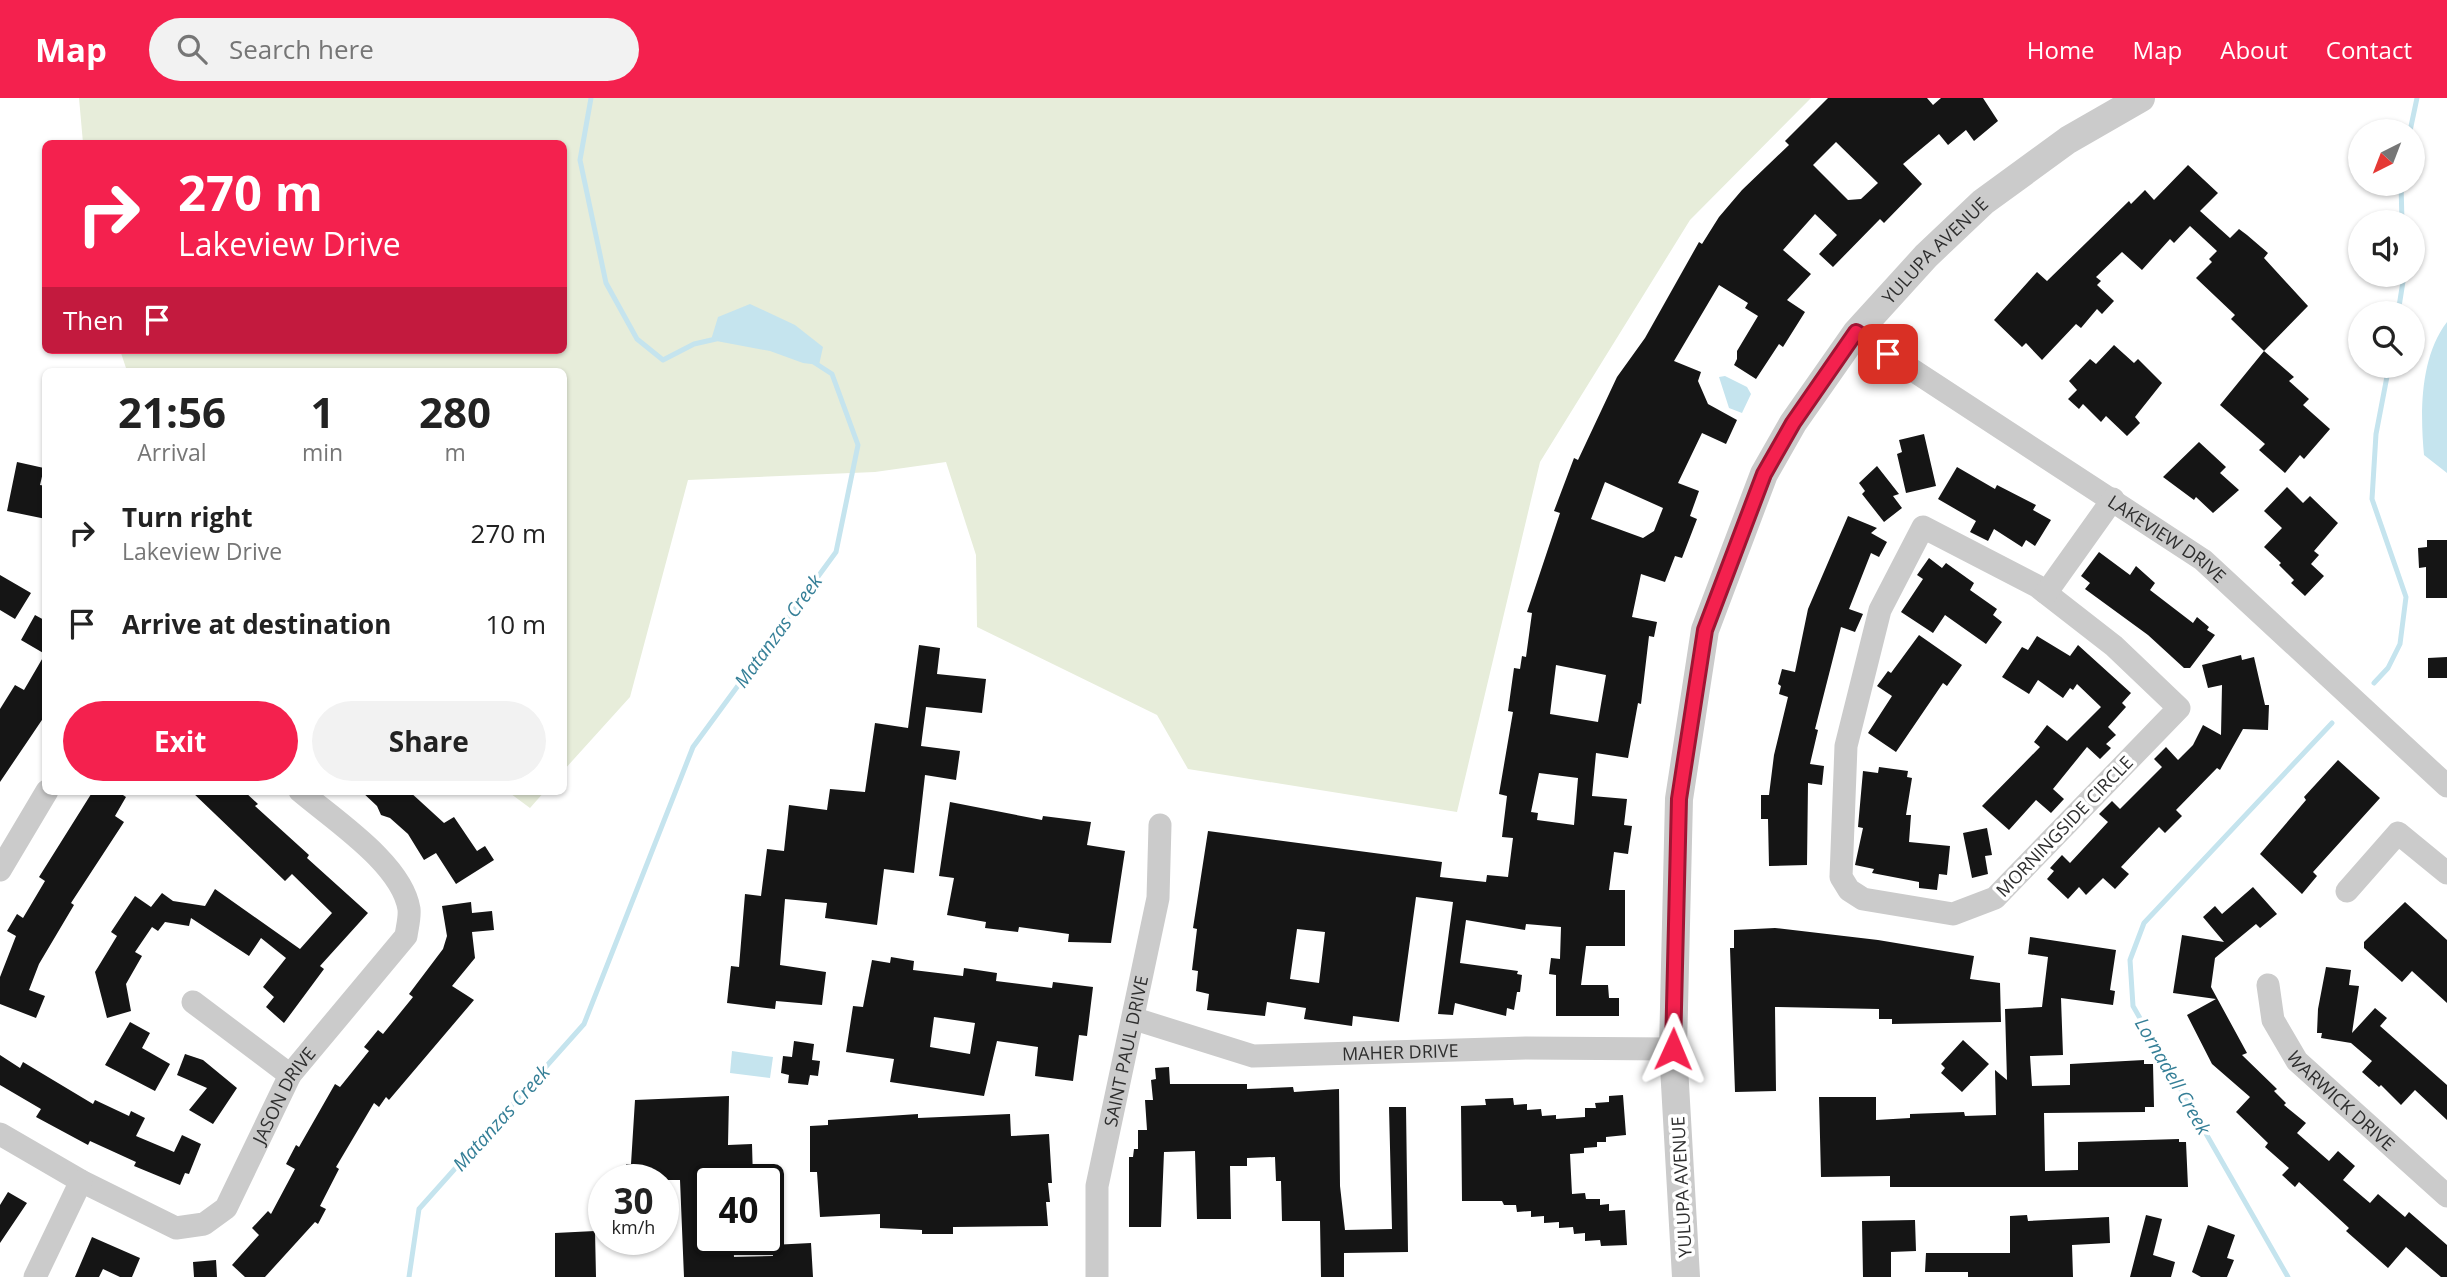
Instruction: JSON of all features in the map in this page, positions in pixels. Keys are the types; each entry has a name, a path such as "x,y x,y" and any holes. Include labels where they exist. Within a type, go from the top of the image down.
{"street":[{"name":"YULUPA AVENUE","path":"1686,1277 1673,1049 1679,799 1705,630 1764,474 1793,423 1856,332 1926,256 1983,202 2068,140 2141,98"},
{"name":"LAKEVIEW DRIVE","path":"1856,332 2203,560 2447,786"},
{"path":"2042,589 2107,495"},
{"name":"MORNINGSIDE CIRCLE","path":"1923,527 2042,589 2114,646 2179,708 1995,898 1953,914 1863,899 1849,891 1841,877 1846,746 1881,610 1923,527"},
{"path":"0,870 45,795"},
{"name":"JASON DRIVE","path":"0,1134 81,1181 176,1228 204,1224 226,1208 290,1075 406,936 410,912 405,896 389,869 305,795"},
{"name":"SAINT PAUL DRIVE","path":"1097,1277 1097,1186 1135,1020 1158,898 1160,825"},
{"path":"2347,891 2398,833 2447,873"},
{"name":"WARWICK DRIVE","path":"2268,985 2273,1020 2297,1061 2447,1196"},
{"path":"193,1002 290,1075"},
{"name":"MAHER DRIVE","path":"1135,1020 1253,1056 1526,1048 1673,1049"},
{"path":"35,1277 81,1181"}],"green space":[{"path":"79,98 1811,98 1690,220 1540,462 1457,812 1188,769 1157,715 977,627 976,555 946,462 875,472 688,480 630,697 567,767 567,368 126,368 121,354 567,354 567,140 83,140"},
{"path":"512,795 541,795 530,808"}],"water":[{"path":"750,304 795,325 823,347 819,365 803,363 770,351 711,340 718,317"},
{"path":"2447,322 2447,473 2424,455 2422,403 2431,352"},
{"path":"1725,376 1747,387 1751,394 1742,413 1729,408 1719,377"},
{"path":"732,1051 773,1057 770,1078 730,1073"}],"building":[{"path":"1828,98 1927,98 1933,105 1941,98 1983,98 1998,121 1974,141 1966,130 1948,145 1939,134 1903,164 1922,184 1884,223 1880,219 1833,267 1819,254 1837,235 1815,214 1783,250 1811,274 1787,300 1805,312 1783,347 1779,344 1756,379 1734,365 1737,351 1758,316 1745,308 1748,303 1719,285 1674,361 1701,372 1698,381 1708,404 1737,420 1726,444 1702,433 1678,483 1699,491 1690,516 1697,519 1682,558 1675,556 1665,582 1641,574 1632,617 1657,622 1654,637 1649,636 1641,704 1638,703 1628,758 1596,753 1592,796 1627,799 1624,825 1632,826 1628,854 1614,852 1609,890 1625,890 1625,946 1586,946 1581,985 1608,985 1609,998 1619,998 1619,1016 1556,1016 1556,975 1549,974 1551,958 1560,959 1561,927 1526,924 1525,930 1466,920 1460,963 1518,971 1517,974 1522,975 1520,992 1517,992 1514,1010 1507,1008 1506,1016 1455,1003 1453,1015 1438,1014 1453,902 1416,897 1399,1022 1353,1016 1352,1026 1304,1019 1306,1008 1267,1002 1265,1016 1207,1010 1209,994 1196,991 1198,971 1192,970 1197,929 1193,928 1208,831 1442,862 1440,877 1486,882 1487,875 1508,877 1513,838 1502,837 1507,796 1499,794 1513,712 1508,711 1514,668 1520,669 1522,656 1526,657 1532,613 1527,612 1560,513 1554,511 1574,458 1578,460 1617,377 1645,338 1699,242 1702,244 1719,217 1742,190 1789,145 1785,141","holes":["1836,142 1878,183 1861,199 1848,200 1813,165","1605,482 1663,508 1654,531 1643,538 1591,519","1556,665 1606,675 1598,722 1550,714","1539,773 1578,778 1574,825 1537,820 1538,813 1531,812","1297,929 1325,932 1319,983 1290,979"]},
{"path":"2188,165 2218,193 2200,211 2230,238 2239,229 2268,253 2264,258 2308,306 2264,351 2231,319 2235,315 2196,278 2212,262 2209,259 2217,251 2190,226 2174,243 2170,239 2142,270 2122,252 2096,277 2101,281 2097,285 2114,301 2102,314 2097,309 2081,328 2076,324 2042,360 2026,343 2022,347 1994,320 2037,272 2047,281 2129,201 2131,204 2145,190 2154,200"},
{"path":"2114,345 2134,363 2138,359 2162,383 2135,417 2140,423 2127,436 2106,416 2101,422 2083,404 2079,409 2068,399 2077,390 2069,381 2090,359 2096,364"},
{"path":"2264,351 2294,377 2289,381 2309,399 2303,405 2330,429 2304,459 2300,455 2285,473 2259,450 2265,444 2220,405"},
{"path":"1924,434 1936,486 1906,493 1897,454 1902,452 1899,440"},
{"path":"2199,442 2226,467 2220,473 2239,490 2213,513 2196,497 2194,500 2163,477"},
{"path":"17,462 42,468 42,518 7,511"},
{"path":"1877,466 1899,494 1893,496 1902,508 1884,522 1862,494 1865,491 1859,483"},
{"path":"1957,467 1995,489 1997,485 2036,505 2033,510 2051,520 2035,546 2026,540 2022,547 1994,529 1988,541 1970,532 1976,521 1938,499"},
{"path":"2287,487 2303,503 2310,496 2338,523 2314,551 2319,555 2311,564 2324,576 2305,596 2291,583 2294,580 2279,565 2281,563 2264,547 2282,528 2264,511"},
{"path":"1848,516 1877,528 1871,533 1887,542 1879,557 1871,553 1849,609 1863,614 1855,632 1841,627 1815,729 1818,730 1810,764 1824,766 1822,785 1808,783 1807,865 1769,866 1768,819 1761,819 1761,795 1769,795 1774,755 1788,697 1779,694 1781,686 1778,684 1782,669 1795,672 1808,609"},
{"path":"2427,540 2447,540 2447,598 2426,598 2426,567 2419,568 2418,548 2427,547"},
{"path":"2099,552 2130,575 2136,566 2155,583 2150,590 2193,623 2197,617 2209,627 2207,630 2215,635 2190,668 2184,668 2148,635 2085,589 2090,583 2081,576"},
{"path":"1929,558 1942,568 1946,563 1974,583 1970,590 1997,609 1993,615 2002,622 1986,644 1945,615 1933,633 1901,612 1923,579 1917,575"},
{"path":"0,575 31,593 15,619 0,610"},
{"path":"35,615 42,619 42,652 21,640"},
{"path":"1919,635 1962,665 1947,686 1943,683 1896,752 1868,733 1892,696 1877,686 1888,671 1891,673"},
{"path":"2037,636 2070,656 2078,645 2131,693 2122,703 2126,707 2108,727 2116,735 2106,744 2111,748 2100,759 2087,747 2053,789 2064,799 2051,813 2036,800 2009,830 1982,806 2040,747 2034,742 2047,725 2067,741 2101,707 2077,684 2073,690 2070,688 2063,698 2038,680 2029,694 2002,677 2022,647 2028,650"},
{"path":"919,645 940,648 937,674 986,679 982,713 926,707 921,746 960,751 956,780 925,775 914,873 884,869 877,925 825,918 827,903 785,899 780,965 826,972 822,1005 776,1001 775,1009 727,1003 731,966 739,967 745,894 761,896 767,849 784,851 789,805 827,810 830,789 865,792 875,723 908,728"},
{"path":"2241,655 2242,660 2254,657 2265,705 2269,705 2268,730 2243,729 2220,770 2217,768 2176,810 2182,816 2165,833 2159,827 2121,867 2129,874 2115,889 2103,878 2086,895 2079,887 2068,899 2047,879 2054,871 2050,868 2062,855 2070,863 2108,822 2099,814 2112,801 2120,809 2162,767 2154,759 2166,747 2178,760 2193,745 2203,725 2221,735 2222,685 2208,688 2202,665"},
{"path":"2447,657 2447,678 2428,678 2428,658"},
{"path":"42,659 42,720 0,782 0,709 15,685 24,690"},
{"path":"2338,760 2380,798 2313,872 2317,876 2302,894 2260,854 2306,800 2304,797"},
{"path":"1879,767 1908,771 1907,777 1912,778 1906,815 1911,815 1909,842 1950,846 1947,875 1939,874 1937,890 1919,888 1919,882 1872,873 1874,869 1855,865 1863,828 1858,827 1863,771 1878,773"},
{"path":"90,795 126,797 115,816 124,822 71,903 74,905 39,964 29,990 45,996 36,1018 0,1004 0,977 16,936 7,931 17,914 23,918 45,881 39,877"},
{"path":"195,795 248,795 258,804 255,806 309,855 307,858 368,913 320,966 324,969 284,1023 266,1007 274,997 263,987 286,958 261,938 249,956 191,918 189,926 165,922 158,931 152,927 135,952 142,956 126,984 131,1011 107,1018 95,972 117,936 111,932 135,896 151,907 162,893 173,901 205,906 215,889 300,949 332,913 292,874 285,881"},
{"path":"365,795 413,795 444,823 454,817 477,851 485,846 494,860 456,884 436,853 424,860 408,834 390,818 381,815 377,806"},
{"path":"950,802 1042,820 1043,816 1091,822 1087,845 1125,851 1111,943 1068,942 1069,934 1019,927 1018,932 985,928 986,922 947,915 954,878 939,876"},
{"path":"1987,828 1992,855 1985,856 1988,874 1972,878 1963,833"},
{"path":"2253,887 2277,914 2260,928 2256,924 2215,958 2211,987 2247,1053 2242,1055 2277,1089 2274,1091 2286,1103 2284,1105 2306,1123 2297,1133 2329,1161 2338,1151 2355,1166 2343,1180 2370,1203 2378,1194 2405,1217 2409,1212 2447,1245 2447,1277 2441,1277 2406,1247 2388,1268 2346,1231 2349,1228 2299,1182 2295,1187 2282,1175 2289,1168 2265,1147 2268,1143 2236,1112 2250,1097 2212,1064 2187,1015 2216,999 2173,993 2182,935 2224,942 2203,917 2215,906 2222,914"},
{"path":"471,902 472,913 492,911 494,930 472,932 475,958 452,986 474,1000 389,1100 386,1097 379,1107 374,1103 336,1167 339,1169 320,1206 326,1209 318,1224 315,1222 265,1277 245,1277 232,1265 259,1235 252,1228 268,1211 271,1214 295,1169 286,1164 296,1145 299,1147 335,1084 340,1087 369,1051 364,1047 378,1030 383,1034 413,997 409,994 443,949 447,936 442,906"},
{"path":"2405,902 2447,940 2447,1003 2412,971 2402,982 2364,948 2364,942"},
{"path":"1775,928 1878,940 1974,956 1970,979 2000,983 2001,1022 1892,1024 1892,1019 1879,1019 1879,1009 1775,1007 1776,1091 1735,1092 1730,948 1734,948 1734,930"},
{"path":"2030,937 2116,950 2110,990 2115,991 2113,1005 2061,998 2063,1055 2030,1056 2032,1086 2070,1085 2070,1064 2144,1060 2144,1064 2153,1064 2154,1107 2145,1107 2145,1112 2044,1113 2045,1171 2078,1170 2078,1142 2179,1139 2179,1142 2186,1142 2188,1187 1890,1187 1890,1176 1821,1177 1819,1097 1876,1097 1876,1120 1910,1118 1910,1114 1964,1112 1965,1116 1996,1115 1995,1070 2007,1080 2005,1009 2042,1007 2048,957 2028,954"},
{"path":"891,957 914,961 913,970 963,976 964,968 997,973 996,981 1052,988 1053,982 1093,987 1087,1036 1079,1035 1073,1081 1035,1076 1038,1047 997,1041 984,1096 890,1082 894,1059 846,1052 853,1006 863,1007 872,960 890,963","holes":["934,1017 975,1023 970,1054 930,1047"]},
{"path":"2326,967 2351,970 2349,985 2359,986 2352,1033 2375,1008 2387,1018 2380,1026 2447,1085 2447,1120 2415,1090 2401,1105 2381,1085 2379,1087 2362,1072 2372,1061 2351,1043 2321,1038 2322,1033 2317,1033 2318,1009"},
{"path":"130,1022 150,1033 142,1048 170,1064 155,1091 105,1065"},
{"path":"1963,1040 1989,1064 1962,1092 1941,1073 1945,1068 1941,1064"},
{"path":"794,1041 814,1044 812,1060 820,1061 818,1076 810,1075 808,1085 788,1083 789,1075 781,1073 783,1056 792,1057"},
{"path":"185,1054 203,1060 237,1088 213,1124 189,1110 207,1088 177,1075"},
{"path":"0,1055 20,1068 23,1062 93,1104 95,1100 129,1116 131,1111 145,1118 136,1136 174,1152 182,1135 201,1144 189,1174 185,1173 180,1185 134,1166 136,1162 90,1141 88,1145 36,1117 41,1109 0,1085"},
{"path":"1169,1067 1170,1084 1247,1084 1247,1089 1293,1087 1294,1092 1339,1089 1340,1186 1345,1230 1392,1229 1389,1107 1406,1107 1408,1252 1344,1253 1344,1277 1321,1277 1320,1221 1282,1221 1281,1181 1276,1181 1275,1157 1247,1158 1247,1166 1230,1166 1231,1219 1197,1219 1195,1151 1164,1152 1161,1227 1129,1227 1129,1157 1133,1157 1134,1149 1138,1149 1138,1130 1147,1130 1145,1100 1153,1100 1151,1080 1156,1079 1155,1068"},
{"path":"1623,1095 1626,1135 1606,1137 1606,1142 1597,1142 1597,1147 1584,1148 1584,1153 1570,1154 1572,1194 1585,1193 1586,1199 1600,1199 1600,1205 1609,1204 1609,1211 1625,1210 1627,1245 1601,1246 1600,1240 1585,1241 1585,1233 1574,1234 1573,1227 1559,1228 1559,1222 1544,1223 1544,1216 1531,1217 1531,1211 1517,1212 1516,1205 1504,1205 1502,1201 1462,1201 1461,1106 1486,1105 1485,1099 1513,1098 1514,1105 1527,1104 1527,1110 1541,1109 1542,1116 1556,1115 1556,1119 1585,1117 1585,1108 1596,1108 1595,1103 1609,1102 1609,1096"},
{"path":"729,1096 728,1145 752,1144 753,1164 693,1164 693,1255 784,1255 784,1244 811,1243 813,1277 684,1277 679,1164 631,1164 635,1100"},
{"path":"918,1114 918,1118 1010,1114 1011,1136 1049,1134 1052,1183 1048,1183 1050,1202 1046,1202 1048,1226 953,1227 953,1234 922,1234 922,1230 880,1228 880,1214 820,1217 817,1172 810,1172 810,1126 828,1125 828,1120"},
{"path":"8,1192 27,1203 0,1243 0,1205"},
{"path":"2027,1215 2028,1221 2109,1217 2110,1243 2072,1245 2073,1277 1968,1277 1968,1272 1925,1272 1926,1253 2010,1253 2010,1216"},
{"path":"2146,1215 2162,1219 2153,1255 2175,1262 2171,1277 2130,1277"},
{"path":"1915,1220 1916,1251 1891,1252 1891,1277 1863,1277 1862,1221"},
{"path":"2208,1225 2235,1235 2227,1258 2234,1260 2227,1277 2201,1277 2192,1272"},
{"path":"588,1231 588,1255 596,1255 596,1277 555,1277 555,1233"},
{"path":"92,1237 140,1258 132,1277 120,1277 103,1269 99,1277 75,1277"},
{"path":"216,1260 217,1277 194,1277 193,1262"}],"waterway":[{"name":"Matanzas Creek","path":"591,98 580,160 606,283 637,339 663,360 694,344 716,339"},
{"name":"Lornadell Creek","path":"2413,119 2417,98"},
{"name":"Lornadell Creek","path":"2401,196 2402,210"},
{"name":"Lornadell Creek","path":"2400,301 2402,287"},
{"name":"Matanzas Creek","path":"409,1277 419,1209 584,1024 693,747 836,552 858,445 832,374 815,363"},
{"name":"Lornadell Creek","path":"2374,683 2388,668 2400,644 2406,597 2372,499 2376,434 2387,378"},
{"name":"Lornadell Creek","path":"2288,1277 2133,1006 2130,960 2144,923 2332,723"}],"route":[{"path":"1673,1049 1675,847 1679,799 1705,630 1764,474 1793,423 1856,332 1888,354"}]}
